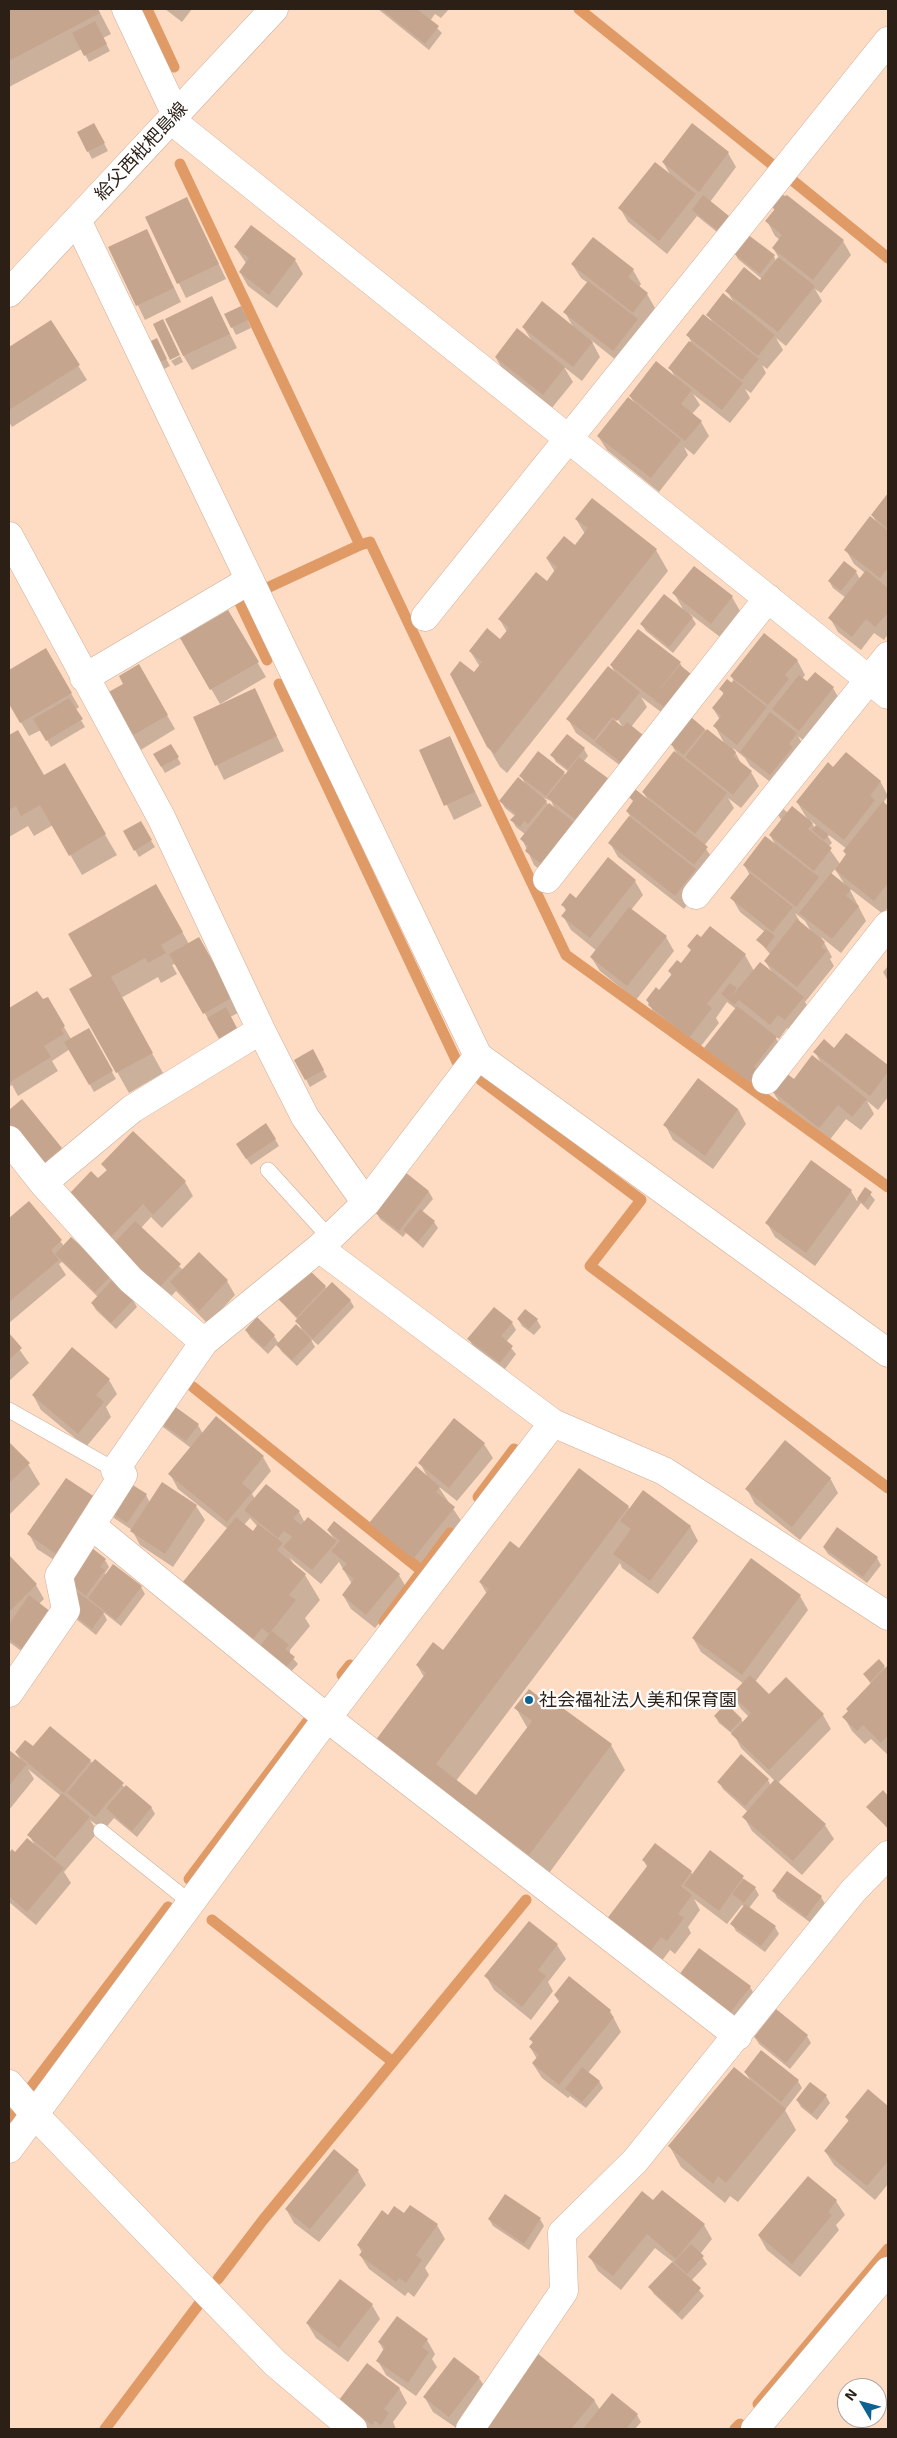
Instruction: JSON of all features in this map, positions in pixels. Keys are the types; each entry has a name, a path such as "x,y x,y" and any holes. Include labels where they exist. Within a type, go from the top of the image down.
{"street":[{"path":"126,9 173,117 569,439 879,687"},
{"name":"給父西枇杷島線","path":"9,293 274,9"},
{"path":"425,617 888,41"},
{"path":"77,220 478,1056 888,1353"},
{"path":"9,536 84,678 161,816 261,1030 305,1116 366,1203"},
{"path":"84,678 250,580"},
{"path":"547,879 768,598"},
{"path":"696,895 879,687 888,656"},
{"path":"766,1080 888,925"},
{"path":"43,1183 132,1109 261,1030"},
{"path":"9,1693 66,1610 59,1576 123,1475 115,1470 204,1342 324,1243 366,1203 478,1056"},
{"path":"9,1140 43,1183 131,1280 204,1342"},
{"path":"324,1243 553,1423 664,1470 888,1616"},
{"path":"9,2149 327,1718 553,1423"},
{"path":"91,1525 327,1718 738,2036"},
{"path":"470,2429 564,2291 562,2233 635,2161 853,1892 888,1855"},
{"path":"9,2084 35,2114 275,2363 353,2429"},
{"path":"756,2429 888,2271"}],"lane":[{"path":"268,1170 324,1243"},
{"path":"9,1410 115,1470"},
{"path":"101,1831 191,1903"}],"building":[{"path":"9,9 98,9 100,13 9,61"},
{"path":"381,9 417,9 439,26 425,44"},
{"path":"95,21 107,44 84,56 72,33"},
{"path":"94,123 105,143 87,152 77,132"},
{"path":"692,123 729,152 699,192 662,162"},
{"path":"655,162 696,194 659,241 618,208"},
{"path":"780,193 785,196 787,195 844,240 813,280 772,248 782,235 765,221 775,209 770,205"},
{"path":"703,195 729,216 717,230 692,210"},
{"path":"187,197 219,264 177,284 145,217"},
{"path":"251,225 296,259 269,295 239,272 249,258 234,247"},
{"path":"147,229 174,288 136,306 108,247"},
{"path":"747,234 775,255 760,274 732,252"},
{"path":"593,237 634,269 628,277 648,293 633,313 571,264"},
{"path":"778,257 815,286 778,332 725,291 744,267 760,280"},
{"path":"588,281 638,319 613,351 563,312"},
{"path":"723,293 775,335 758,356 706,315"},
{"path":"212,296 230,334 183,356 165,319"},
{"path":"542,301 593,342 573,367 522,327"},
{"path":"241,306 248,320 231,328 224,314"},
{"path":"703,314 759,359 742,380 686,335"},
{"path":"163,319 180,355 170,360 153,324"},
{"path":"51,320 80,365 9,410 9,347"},
{"path":"517,328 565,367 543,395 495,357"},
{"path":"157,338 167,359 157,363 147,343"},
{"path":"689,341 743,383 722,410 668,368"},
{"path":"656,361 692,390 681,404 702,421 685,441 629,396"},
{"path":"628,397 681,440 651,478 597,436"},
{"path":"888,493 888,529 871,515"},
{"path":"592,498 657,549 495,754 487,747 450,674 460,661 474,672 482,662 469,651 487,628 500,639 509,628 498,619 536,572 547,581 557,567 546,558 564,536 575,545 588,528 575,519"},
{"path":"870,516 888,531 888,568 880,578 844,550"},
{"path":"844,561 857,571 841,591 828,581"},
{"path":"694,566 733,596 711,624 672,593"},
{"path":"866,570 888,588 888,613 875,627 866,619 852,637 828,618"},
{"path":"664,594 693,617 669,647 640,624"},
{"path":"228,610 259,662 210,690 180,638"},
{"path":"638,629 681,662 655,695 680,665 691,674 665,708 610,665"},
{"path":"764,633 798,660 785,675 789,679 768,705 730,676"},
{"path":"46,648 72,693 20,723 9,704 9,670"},
{"path":"139,664 168,715 130,737 105,694 123,684 119,676"},
{"path":"608,666 640,692 617,721 612,717 594,740 566,719"},
{"path":"815,672 834,687 799,731 772,709 799,675 807,681"},
{"path":"727,679 732,683 733,680 767,707 737,745 713,726 721,716 712,708 724,693 719,689"},
{"path":"255,688 277,736 215,766 193,717"},
{"path":"69,698 83,719 46,741 33,719"},
{"path":"770,712 797,733 789,744 793,747 770,775 740,752"},
{"path":"691,717 705,729 684,755 670,744"},
{"path":"613,719 623,727 627,722 643,735 621,763 595,742"},
{"path":"707,729 736,752 733,756 752,771 733,795 685,757"},
{"path":"18,730 44,775 65,763 106,834 69,856 40,805 21,816 16,806 9,810 9,735"},
{"path":"567,734 585,748 568,769 550,755"},
{"path":"450,736 475,792 444,806 419,750"},
{"path":"171,744 179,757 161,767 153,754"},
{"path":"538,751 565,772 546,796 519,776"},
{"path":"674,751 727,793 695,834 642,792"},
{"path":"846,752 881,781 870,796 875,800 844,840 796,802 828,762 833,767"},
{"path":"579,757 609,779 577,821 547,797"},
{"path":"518,777 547,801 528,824 524,821 520,827 510,820 516,814 499,801"},
{"path":"635,789 708,847 694,865 626,811 633,801 629,797"},
{"path":"883,801 888,806 888,883 874,901 835,870 846,854 843,851"},
{"path":"549,803 579,826 546,868 525,851 528,846 520,839"},
{"path":"792,806 813,823 808,829 832,848 814,871 769,835"},
{"path":"629,816 696,869 675,896 608,843"},
{"path":"141,821 152,840 134,851 123,831"},
{"path":"816,825 829,835 824,840 812,830"},
{"path":"765,836 819,877 796,907 743,865"},
{"path":"608,857 636,880 590,938 561,916 567,909 561,905 570,893 576,898"},
{"path":"750,873 793,907 773,932 730,898"},
{"path":"831,873 851,889 846,896 859,906 832,939 799,913"},
{"path":"156,884 183,932 161,945 166,953 148,963 145,958 111,977 153,1053 116,1073 69,989 92,976 68,934"},
{"path":"629,907 667,936 627,986 590,957"},
{"path":"797,919 825,942 821,947 827,951 797,987 764,961"},
{"path":"710,926 746,954 707,1004 712,1008 689,1038 648,1005 649,1003 646,1000 656,987 659,990 672,974 668,971 677,960 681,963 691,950 687,946 697,934 701,937"},
{"path":"766,929 775,936 766,948 756,940"},
{"path":"199,937 233,997 203,1014 169,954"},
{"path":"760,962 804,997 785,1020 778,1015 770,1025 739,1000 734,1005 721,994 730,983 737,988 732,996"},
{"path":"37,991 43,999 48,997 65,1026 61,1029 64,1034 44,1046 51,1057 9,1083 9,1008"},
{"path":"737,1006 777,1037 754,1067 746,1061 759,1071 749,1082 704,1048"},
{"path":"226,1007 237,1028 219,1039 207,1018"},
{"path":"89,1028 113,1071 89,1085 64,1042"},
{"path":"846,1033 888,1065 888,1072 870,1096 813,1052 824,1039 834,1048"},
{"path":"313,1049 324,1070 305,1080 294,1060"},
{"path":"812,1055 867,1099 852,1117 838,1105 819,1128 772,1091 786,1073 794,1079"},
{"path":"698,1078 738,1109 705,1156 663,1125"},
{"path":"22,1099 62,1148 39,1167 9,1129 9,1110"},
{"path":"266,1123 276,1139 246,1159 236,1144"},
{"path":"133,1131 186,1181 153,1215 143,1204 109,1239 73,1204 77,1200 70,1193 91,1171 98,1178 107,1170 101,1164"},
{"path":"811,1160 852,1190 806,1253 765,1223"},
{"path":"405,1172 429,1191 399,1231 374,1212"},
{"path":"865,1187 872,1192 864,1204 857,1199"},
{"path":"29,1201 62,1240 51,1250 59,1260 9,1302 9,1218"},
{"path":"420,1209 435,1221 418,1242 403,1230"},
{"path":"135,1221 181,1264 156,1291 110,1247"},
{"path":"71,1237 112,1275 95,1292 55,1254"},
{"path":"199,1252 228,1280 199,1311 170,1282"},
{"path":"306,1267 326,1286 297,1317 277,1298"},
{"path":"113,1279 134,1299 111,1323 91,1303"},
{"path":"332,1282 351,1300 313,1339 295,1321"},
{"path":"494,1307 513,1322 501,1336 513,1346 500,1363 467,1339"},
{"path":"525,1309 538,1319 529,1329 517,1319"},
{"path":"257,1317 275,1335 264,1348 245,1330"},
{"path":"296,1324 312,1340 292,1360 276,1345"},
{"path":"9,1333 22,1348 9,1360"},
{"path":"72,1347 110,1379 96,1395 104,1402 78,1434 32,1395"},
{"path":"170,1403 199,1424 186,1441 157,1420"},
{"path":"216,1416 264,1456 242,1483 252,1492 227,1522 168,1474"},
{"path":"454,1418 485,1443 449,1488 418,1463"},
{"path":"785,1440 831,1478 792,1527 745,1489"},
{"path":"9,1442 30,1463 9,1483"},
{"path":"416,1466 440,1487 436,1492 455,1507 413,1559 369,1523"},
{"path":"579,1468 629,1506 436,1764 476,1795 532,1721 514,1708 529,1689 546,1702 549,1698 612,1744 529,1855 375,1741 426,1673 416,1665 433,1642 443,1650 489,1589 479,1582 510,1541 519,1548"},
{"path":"66,1478 95,1497 56,1554 27,1534"},
{"path":"128,1482 147,1494 127,1523 109,1511"},
{"path":"162,1482 197,1505 165,1554 130,1531"},
{"path":"266,1484 300,1511 293,1518 301,1525 308,1517 337,1541 312,1570 283,1547 292,1537 284,1531 278,1538 244,1510"},
{"path":"643,1490 691,1526 650,1581 613,1554 631,1529 620,1521"},
{"path":"236,1517 253,1531 258,1524 283,1543 277,1550 306,1574 289,1595 296,1600 269,1634 262,1628 252,1640 182,1583"},
{"path":"334,1521 400,1574 366,1615 342,1595 354,1579 342,1569 347,1564 331,1551 340,1541 327,1530"},
{"path":"837,1527 878,1557 863,1577 823,1547"},
{"path":"92,1548 106,1559 100,1567 105,1570 86,1596 65,1580"},
{"path":"9,1555 37,1584 9,1612"},
{"path":"751,1558 801,1595 742,1675 692,1638"},
{"path":"113,1564 142,1586 116,1620 88,1598"},
{"path":"70,1586 104,1612 92,1629 70,1612"},
{"path":"29,1595 51,1612 24,1650 9,1639 9,1624"},
{"path":"272,1631 289,1645 285,1649 295,1657 286,1667 260,1646"},
{"path":"879,1659 885,1666 870,1682 863,1674"},
{"path":"888,1665 888,1735 881,1743 863,1725 857,1731 842,1717 848,1711 846,1709"},
{"path":"750,1675 769,1694 786,1677 824,1714 769,1770 731,1734 751,1713 731,1695"},
{"path":"726,1703 742,1719 730,1731 714,1716"},
{"path":"50,1726 91,1760 64,1793 15,1752 25,1740 33,1746"},
{"path":"9,1750 27,1764 9,1786"},
{"path":"741,1754 769,1779 745,1806 717,1782"},
{"path":"95,1759 124,1783 95,1817 67,1793"},
{"path":"775,1779 826,1824 793,1861 742,1817"},
{"path":"126,1785 152,1807 132,1831 106,1808"},
{"path":"883,1790 888,1796 888,1828 866,1807"},
{"path":"62,1793 90,1817 55,1858 27,1835"},
{"path":"27,1838 64,1868 27,1912 9,1896 9,1853 12,1849 15,1852"},
{"path":"655,1843 692,1871 681,1886 692,1895 678,1914 684,1918 667,1941 661,1937 646,1957 606,1920 648,1865 642,1860"},
{"path":"710,1850 744,1876 719,1911 684,1885"},
{"path":"787,1871 822,1896 806,1917 772,1891"},
{"path":"744,1879 756,1887 744,1903 732,1894"},
{"path":"745,1904 776,1926 761,1946 730,1924"},
{"path":"529,1921 558,1944 538,1970 546,1976 522,2007 484,1976"},
{"path":"699,1948 751,1986 727,2017 676,1979"},
{"path":"569,1976 611,2010 609,2013 614,2017 559,2085 532,2063 539,2055 529,2047 533,2042 529,2039 560,2000 554,1995"},
{"path":"776,2009 808,2035 786,2063 754,2037"},
{"path":"761,2050 799,2080 781,2102 744,2072"},
{"path":"582,2067 600,2081 582,2102 565,2089"},
{"path":"734,2067 786,2109 726,2183 718,2176 713,2184 668,2146"},
{"path":"810,2082 827,2095 812,2114 796,2100"},
{"path":"868,2089 888,2106 888,2161 867,2186 824,2151 849,2120 845,2117"},
{"path":"334,2149 359,2170 310,2229 285,2209"},
{"path":"808,2176 837,2200 828,2212 832,2215 792,2264 758,2235"},
{"path":"662,2190 705,2224 676,2259 647,2234 613,2276 588,2257 642,2191 653,2200"},
{"path":"505,2194 541,2218 524,2244 488,2219"},
{"path":"410,2205 438,2224 416,2255 422,2260 406,2283 399,2278 396,2282 359,2255 363,2250 357,2245 382,2210 388,2215 394,2206 404,2213"},
{"path":"691,2244 704,2256 687,2274 674,2262"},
{"path":"672,2262 701,2288 678,2314 648,2287"},
{"path":"340,2279 373,2304 339,2348 306,2323"},
{"path":"397,2316 428,2339 422,2347 429,2352 408,2383 376,2361 385,2347 378,2342"},
{"path":"537,2353 595,2400 571,2429 474,2429"},
{"path":"454,2357 480,2377 449,2417 423,2397"},
{"path":"367,2363 400,2388 384,2409 389,2413 381,2425 375,2421 372,2425 339,2400"},
{"path":"612,2393 638,2414 626,2429 583,2429"}],"waterway":[{"path":"147,9 174,67"},
{"path":"579,9 774,166"},
{"path":"180,164 360,545 267,588"},
{"path":"792,180 888,258"},
{"path":"360,545 370,542 566,955 888,1187"},
{"path":"239,601 267,660"},
{"path":"279,684 457,1062"},
{"path":"481,1080 641,1200 590,1266 888,1488"},
{"path":"193,1387 422,1571"},
{"path":"478,1497 514,1449"},
{"path":"384,1622 450,1533"},
{"path":"342,1675 350,1665"},
{"path":"189,1879 307,1722"},
{"path":"218,2279 263,2220 526,1900"},
{"path":"31,2087 168,1907"},
{"path":"212,1920 393,2062"},
{"path":"758,2404 888,2249"},
{"path":"105,2429 199,2304"},
{"path":"735,2429 740,2424"}],"place":[{"name":"社会福祉法人美和保育園","path":"529,1700"}]}
